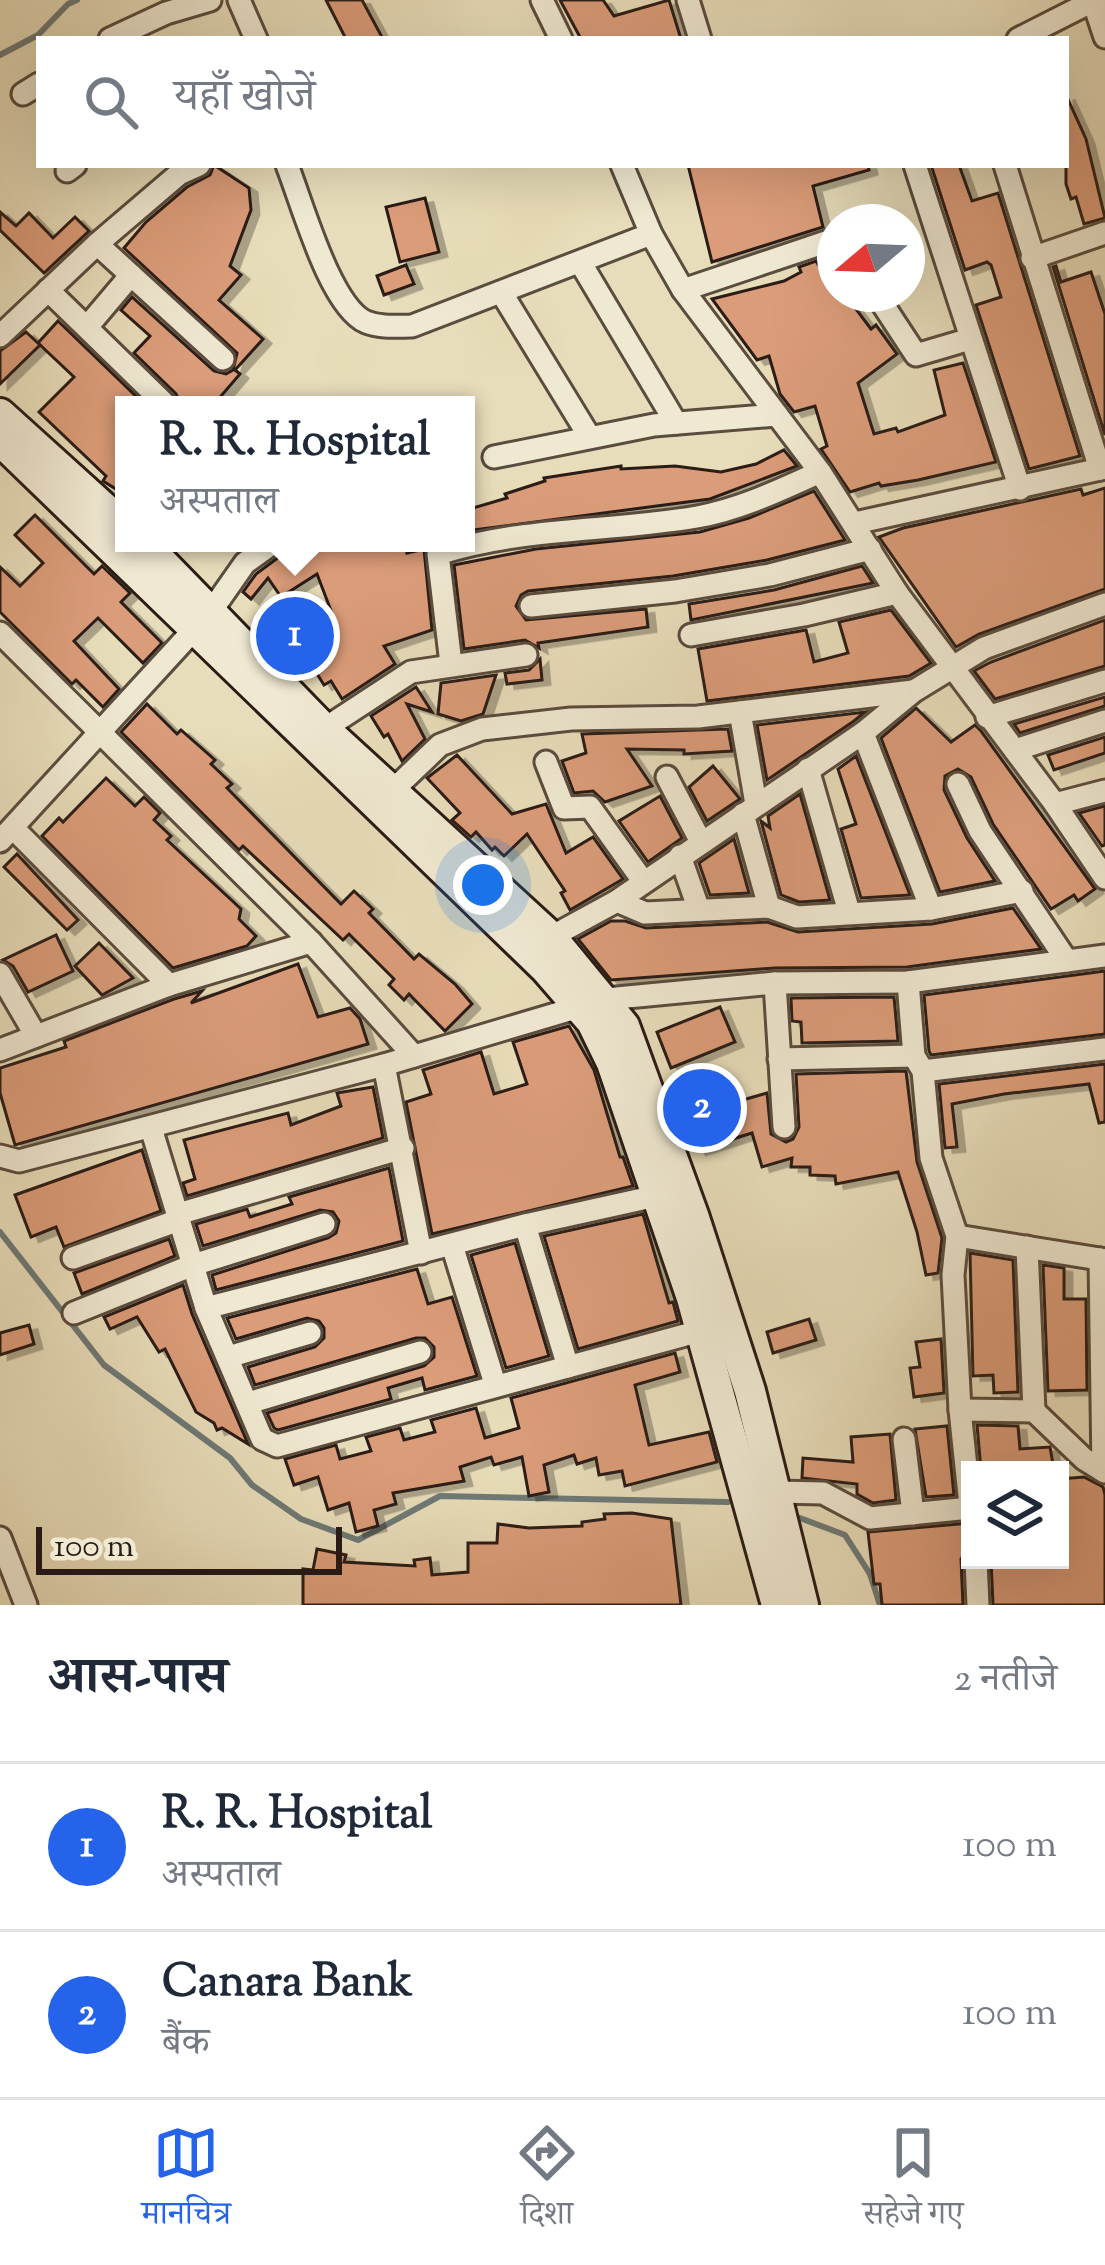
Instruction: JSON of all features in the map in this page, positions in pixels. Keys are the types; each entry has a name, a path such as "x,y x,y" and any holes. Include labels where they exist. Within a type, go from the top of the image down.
{"main road":[{"path":"0,414 115,518"},
{"path":"0,440 115,542"},
{"path":"126,552 551,937 593,1004 656,1196 714,1327 776,1492 803,1605"},
{"path":"154,552 203,620 545,968 624,1026 640,1065 714,1327 777,1605"}],"street":[{"path":"116,36 166,13 210,0"},
{"path":"239,0 255,36"},
{"path":"542,0 560,36"},
{"path":"688,0 699,36"},
{"path":"1022,36 1056,9 1094,0 1105,38"},
{"path":"0,336 97,244 179,174 192,168"},
{"path":"287,168 341,302 362,320 385,327 412,326 652,235"},
{"path":"623,168 652,235 683,290 820,472 897,592 1105,878"},
{"path":"916,168 1020,489"},
{"path":"855,523 1102,468 1006,168"},
{"path":"1032,258 1105,232"},
{"path":"97,244 223,359"},
{"path":"683,290 817,244"},
{"path":"580,262 676,423"},
{"path":"87,327 131,275"},
{"path":"48,290 157,396"},
{"path":"501,292 589,436"},
{"path":"888,312 916,355 970,339"},
{"path":"494,457 676,423 777,416"},
{"path":"475,547 562,530 697,517 745,505 820,472"},
{"path":"531,606 751,578 870,549"},
{"path":"170,986 7,835 203,620 244,563 260,552"},
{"path":"448,552 438,554 451,664"},
{"path":"691,635 897,592"},
{"path":"551,937 617,901 952,668 1019,633 1105,604"},
{"path":"0,633 311,942 414,1056"},
{"path":"324,729 401,677 451,664 526,655"},
{"path":"988,717 1105,681"},
{"path":"391,792 440,745 482,729 571,719 698,717 914,691"},
{"path":"740,712 750,809 769,907"},
{"path":"1015,750 1105,721"},
{"path":"863,733 931,909"},
{"path":"546,762 564,808 590,807 644,881"},
{"path":"808,769 849,912"},
{"path":"667,777 701,842"},
{"path":"958,784 980,831 1067,961"},
{"path":"1054,804 1105,791"},
{"path":"680,856 699,910"},
{"path":"617,901 646,913 769,907 797,917 931,909 1022,891"},
{"path":"0,1050 170,986 311,942"},
{"path":"0,1156 19,1161 151,1128 593,1004 775,983 908,982 1105,956"},
{"path":"0,974 36,1036"},
{"path":"908,982 932,1158 957,1236 953,1275 965,1461"},
{"path":"775,983 784,1127"},
{"path":"778,1059 918,1063 1105,1049"},
{"path":"384,1065 421,1252"},
{"path":"151,1128 206,1308 262,1439 277,1446 714,1327"},
{"path":"73,1258 178,1217 403,1148"},
{"path":"206,1308 656,1196"},
{"path":"74,1312 193,1265 324,1224"},
{"path":"525,1225 568,1367"},
{"path":"957,1236 1102,1259 1104,1472"},
{"path":"452,1245 495,1384"},
{"path":"1027,1247 1034,1411"},
{"path":"228,1357 310,1333"},
{"path":"248,1403 420,1352"},
{"path":"960,1410 1034,1411 1104,1472"},
{"path":"904,1439 914,1514"},
{"path":"776,1492 823,1493 870,1518 961,1508"},
{"path":"0,1538 26,1605"},
{"path":"976,1569 978,1605"}],"building":[{"path":"326,0 362,0 381,36 344,36"},
{"path":"560,0 603,0 614,16 669,0 680,36 579,36"},
{"path":"1069,102 1086,139 1105,218 1084,224 1076,197 1071,199 1066,184"},
{"path":"213,168 219,168 249,188 251,210 230,266 241,275 219,300 263,339 235,370 240,374 221,396 177,396 134,353 150,336 121,310 132,297 214,371 226,374 233,370 237,353 124,248 187,187 210,175"},
{"path":"689,168 869,168 813,186 817,229 712,262"},
{"path":"932,168 960,168 972,201 998,193 1080,456 1029,469 976,305 1001,297 991,265 987,262 965,270"},
{"path":"425,198 439,252 400,262 386,207"},
{"path":"0,212 16,226 29,213 53,238 75,217 89,231 44,273 0,230"},
{"path":"817,263 817,312 858,312 871,329 876,325 897,354 858,383 874,434 896,428 898,432 945,415 934,370 963,363 996,462 850,492 821,449 827,446 815,406 794,412 780,394 769,356 757,360 712,299 784,281 801,272 799,267"},
{"path":"406,265 414,284 384,295 377,276"},
{"path":"1053,267 1061,282 1091,272 1105,314 1105,435"},
{"path":"58,321 136,396 115,396 115,488 39,412 74,377 38,343"},
{"path":"26,332 40,345 0,384 0,351"},
{"path":"784,450 797,466 710,499 475,530 475,507 507,498 505,494 544,478 621,466 721,472 756,464"},
{"path":"1105,488 1105,589 979,634 956,647 879,537 1081,489 1083,495"},
{"path":"814,491 845,540 673,576 528,591 516,606 526,620 646,609 648,627 538,643 539,648 525,640 464,649 454,565 536,549 700,532"},
{"path":"35,515 94,574 102,566 130,593 121,602 162,643 143,663 98,618 74,641 119,689 103,707 76,680 72,684 0,612 0,567 20,586 43,563 15,535"},
{"path":"424,552 432,630 384,646 395,664 342,699 331,681 324,685 309,661 315,657 302,634 333,616 317,574 281,597 268,578 251,599 243,592 256,574 283,554"},
{"path":"862,566 873,583 691,620 689,604 774,590"},
{"path":"891,610 931,663 909,676 707,701 698,649 806,630 814,662 848,653 839,622"},
{"path":"1105,620 1105,666 995,699 974,671 991,662"},
{"path":"540,659 542,680 507,684 505,673 529,670"},
{"path":"496,675 483,714 461,721 438,714 441,683"},
{"path":"416,687 432,712 407,704 425,739 402,761 388,734 384,737 371,716"},
{"path":"1105,697 1105,706 1020,733 1014,724"},
{"path":"147,704 177,734 181,730 215,760 211,764 232,784 227,788 341,904 354,891 414,959 419,954 455,984 472,1004 445,1031 409,994 404,1000 389,985 394,979 349,934 343,940 243,846 239,850 121,732"},
{"path":"916,708 951,742 975,725 981,731 1095,889 1078,901 1074,895 1051,909 993,824 971,777 958,769 945,776 944,790 995,881 940,892 881,738"},
{"path":"865,712 854,721 767,780 757,725"},
{"path":"728,729 732,751 684,754 684,750 627,749 652,786 605,802 593,791 574,793 562,761 586,753 582,734"},
{"path":"1105,737 1105,753 1054,770 1048,755"},
{"path":"457,755 512,814 546,804 566,853 593,837 623,879 570,910 561,893 565,891 527,834 504,856 476,832 471,837 452,820 460,813 427,778"},
{"path":"856,756 910,895 861,898 841,829 856,824 838,769"},
{"path":"713,766 740,799 707,821 689,787"},
{"path":"106,778 135,806 144,797 160,813 154,820 171,836 167,840 241,909 239,919 256,936 247,946 173,968 42,836 59,818 63,822"},
{"path":"800,794 830,900 799,902 781,895 761,821 770,828 768,816"},
{"path":"660,796 682,838 648,862 619,821"},
{"path":"1105,806 1105,845 1102,846 1079,813"},
{"path":"734,839 749,893 710,895 699,863"},
{"path":"17,854 78,920 67,930 4,867"},
{"path":"1013,908 1041,949 907,967 775,968 611,980 578,939 611,921 646,928 767,922 798,932 932,924"},
{"path":"56,935 73,971 28,992 13,966 3,960"},
{"path":"99,943 133,978 102,995 75,966"},
{"path":"298,964 318,1017 350,1008 360,1019 368,1044 15,1145 0,1093 0,1068 66,1047 64,1041 174,999 202,991 191,1003"},
{"path":"1105,971 1105,1034 931,1055 929,1051 924,995"},
{"path":"894,997 898,1041 802,1043 801,1022 792,1021 791,998"},
{"path":"720,1007 735,1042 671,1068 657,1032"},
{"path":"569,1026 594,1070 633,1186 432,1234 406,1102 431,1094 423,1070 481,1052 494,1094 527,1084 513,1042"},
{"path":"1105,1064 1105,1122 1099,1123 1089,1084 1004,1094 952,1104 957,1147 945,1148 939,1084"},
{"path":"906,1071 917,1162 942,1238 938,1273 926,1275 898,1172 836,1184 835,1176 810,1175 810,1167 791,1167 792,1158 762,1167 752,1133 698,1150 687,1116 767,1093 771,1134 786,1142 799,1127 796,1074"},
{"path":"373,1087 383,1138 187,1196 183,1183 195,1179 184,1140 288,1113 291,1125 341,1106 337,1093"},
{"path":"142,1150 161,1211 64,1247 56,1227 31,1237 15,1195"},
{"path":"389,1168 403,1241 216,1290 212,1275 328,1238 336,1233 339,1221 333,1212 320,1210 203,1246 196,1224 247,1209 250,1217 292,1204 289,1197"},
{"path":"643,1214 678,1321 578,1349 544,1236"},
{"path":"169,1239 175,1256 82,1294 74,1273"},
{"path":"515,1243 549,1356 506,1368 471,1255"},
{"path":"970,1253 1013,1260 1018,1392 994,1393 993,1375 973,1376"},
{"path":"1043,1265 1064,1268 1064,1299 1086,1299 1087,1390 1048,1391"},
{"path":"417,1269 428,1304 452,1297 477,1376 425,1390 422,1378 388,1388 391,1399 274,1428 267,1413 424,1366 434,1357 434,1347 425,1338 416,1338 255,1385 248,1367 315,1347 324,1338 324,1328 307,1318 236,1339 227,1318"},
{"path":"183,1285 248,1444 222,1428 217,1430 196,1412 165,1349 159,1352 137,1317 110,1329 104,1317"},
{"path":"809,1319 816,1340 773,1353 767,1332"},
{"path":"29,1325 34,1344 0,1355 0,1333"},
{"path":"941,1339 944,1393 914,1397 910,1368 920,1367 916,1342"},
{"path":"675,1353 680,1372 635,1385 649,1445 709,1432 717,1462 625,1486 622,1471 599,1475 596,1458 577,1464 574,1455 544,1465 549,1492 529,1496 522,1457 494,1465 491,1457 460,1467 464,1481 393,1493 396,1504 374,1510 378,1526 356,1532 349,1503 328,1510 318,1477 294,1485 285,1459 336,1445 340,1459 371,1451 366,1437 400,1428 404,1440 435,1432 431,1420 476,1408 485,1438 519,1428 511,1398"},
{"path":"977,1425 1018,1426 1020,1449 1050,1447 1052,1461 980,1461"},
{"path":"947,1426 954,1495 926,1497 915,1429"},
{"path":"890,1434 896,1500 873,1503 857,1494 857,1484 802,1478 803,1458 853,1462 851,1437"},
{"path":"1084,1477 1103,1487 1105,1605 993,1605 991,1569 1069,1569 1069,1478"},
{"path":"604,1514 671,1519 681,1605 303,1605 303,1569 313,1570 317,1549 346,1555 344,1562 415,1566 414,1560 430,1558 432,1575 468,1572 468,1543 497,1543 498,1524 582,1526 582,1522 605,1519"},
{"path":"961,1524 963,1605 882,1605 880,1584 874,1584 868,1532"}],"waterway":[{"path":"36,36 77,0"},
{"path":"0,55 36,36"},
{"path":"0,1232 104,1365 230,1458 252,1485 301,1519 358,1540 440,1496 728,1502"},
{"path":"800,1518 845,1535 870,1574 880,1605"}],"place":[{"name":"R. R. Hospital","path":"295,636"},
{"name":"Canara Bank","path":"702,1108"}]}
